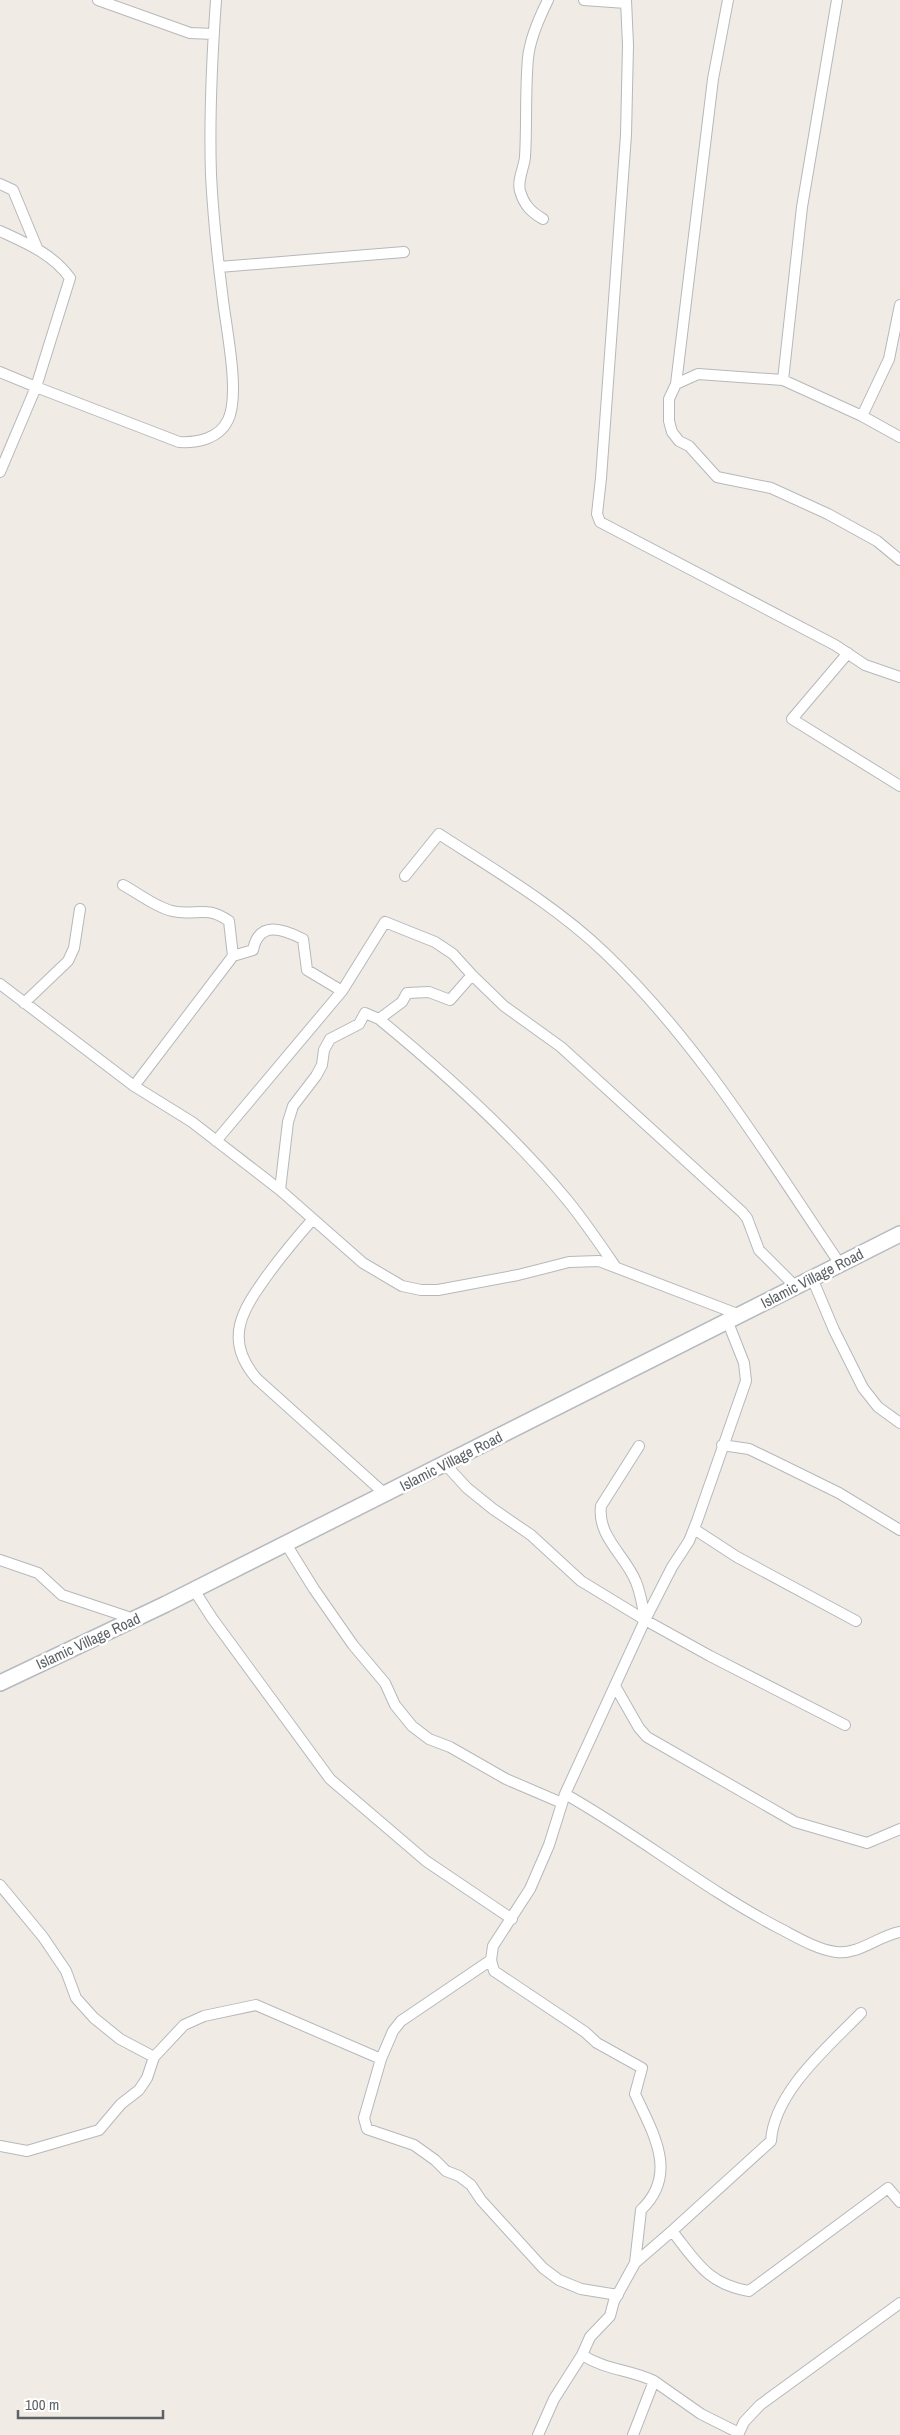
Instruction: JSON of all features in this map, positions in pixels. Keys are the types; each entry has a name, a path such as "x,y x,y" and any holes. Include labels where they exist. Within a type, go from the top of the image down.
{"street":[{"path":"98,0 190,33 214,34"},
{"path":"0,372 179,442 191,443 206,440 221,430 227,421 233,394 211,174 216,0"},
{"path":"543,219 528,210 519,189 526,154 528,57 536,27 548,0"},
{"path":"584,0 626,1 628,46 624,153 602,478 597,514 600,522 865,664 900,677"},
{"path":"728,0 713,79 676,384 669,399 669,421 672,432 680,441 689,446 717,477 771,488 828,514 877,541 900,560"},
{"path":"783,380 802,207 837,0"},
{"path":"0,184 13,190 37,248"},
{"path":"0,231 37,248 64,270 70,278 36,387 0,472"},
{"path":"219,266 404,252"},
{"path":"862,416 889,359 900,305"},
{"path":"676,384 698,374 783,380 862,416 900,438"},
{"path":"848,654 792,719 900,786"},
{"path":"405,876 439,834 541,899 605,953 688,1042 840,1264"},
{"path":"123,885 172,911 203,910 218,913 229,921 233,956"},
{"path":"24,1003 68,961 74,948 80,909"},
{"path":"216,1141 342,991 384,922 441,946 453,954 472,976 504,1006 561,1047 742,1212 747,1218 759,1250 795,1286"},
{"path":"134,1086 233,956 253,950 255,941 263,931 275,929 303,939 308,970 342,991"},
{"path":"380,1019 402,1002 406,993 429,992 450,1000 472,976"},
{"path":"0,984 134,1086 192,1122 280,1190 363,1263 402,1286 422,1290 438,1290 494,1280 569,1262 599,1260 733,1318 744,1363 746,1381 694,1529 645,1620 564,1798 549,1845 530,1889 493,1946 491,1960 494,1971 585,2032 596,2043 642,2068 635,2094 659,2146 659,2187 651,2200 641,2210 635,2263"},
{"path":"280,1190 288,1122 298,1100 316,1076 330,1039 359,1024 365,1013 380,1019 416,1049 511,1139 568,1201 615,1266"},
{"path":"313,1219 291,1244 250,1300 241,1316 239,1343 242,1355 246,1367 257,1379 385,1494"},
{"name":"Islamic Village Road","path":"0,1683 194,1590 900,1234"},
{"path":"812,1278 834,1330 864,1388 878,1407 900,1423"},
{"path":"639,1446 601,1506 600,1515 616,1552 636,1581 645,1620"},
{"path":"722,1446 749,1449 839,1494 900,1530"},
{"path":"445,1464 467,1488 537,1540 581,1581 645,1620 845,1725"},
{"path":"694,1529 738,1557 856,1621"},
{"path":"286,1544 314,1589 353,1645 386,1683 395,1705 412,1726 429,1739 450,1747 506,1779 564,1798 607,1818 738,1906 819,1948 837,1952 858,1950 890,1934 900,1932"},
{"path":"0,1560 38,1573 62,1595 134,1619"},
{"path":"194,1590 212,1618 330,1778 426,1861 512,1919"},
{"path":"615,1686 639,1728 647,1737 795,1822 867,1843 900,1829"},
{"path":"0,1885 43,1937 66,1971 76,1998 94,2018 120,2039 154,2057"},
{"path":"491,1960 401,2022 393,2031 381,2059 364,2118 367,2129 414,2145 435,2160 446,2171 459,2176 471,2185 481,2200 543,2268 559,2280 581,2289 618,2294"},
{"path":"0,2146 27,2151 98,2130 121,2104 139,2090 147,2078 154,2057 184,2025 204,2016 256,2005 381,2059"},
{"path":"538,2435 554,2399 582,2355 590,2337 610,2316 618,2294 635,2263 771,2141 772,2126 783,2104 802,2076 861,2012"},
{"path":"672,2231 710,2277 738,2289 749,2290 888,2188 900,2202"},
{"path":"582,2355 598,2365 640,2374 654,2381 702,2414 738,2434 744,2422 760,2405 900,2302"},
{"path":"634,2435 654,2381"}]}
